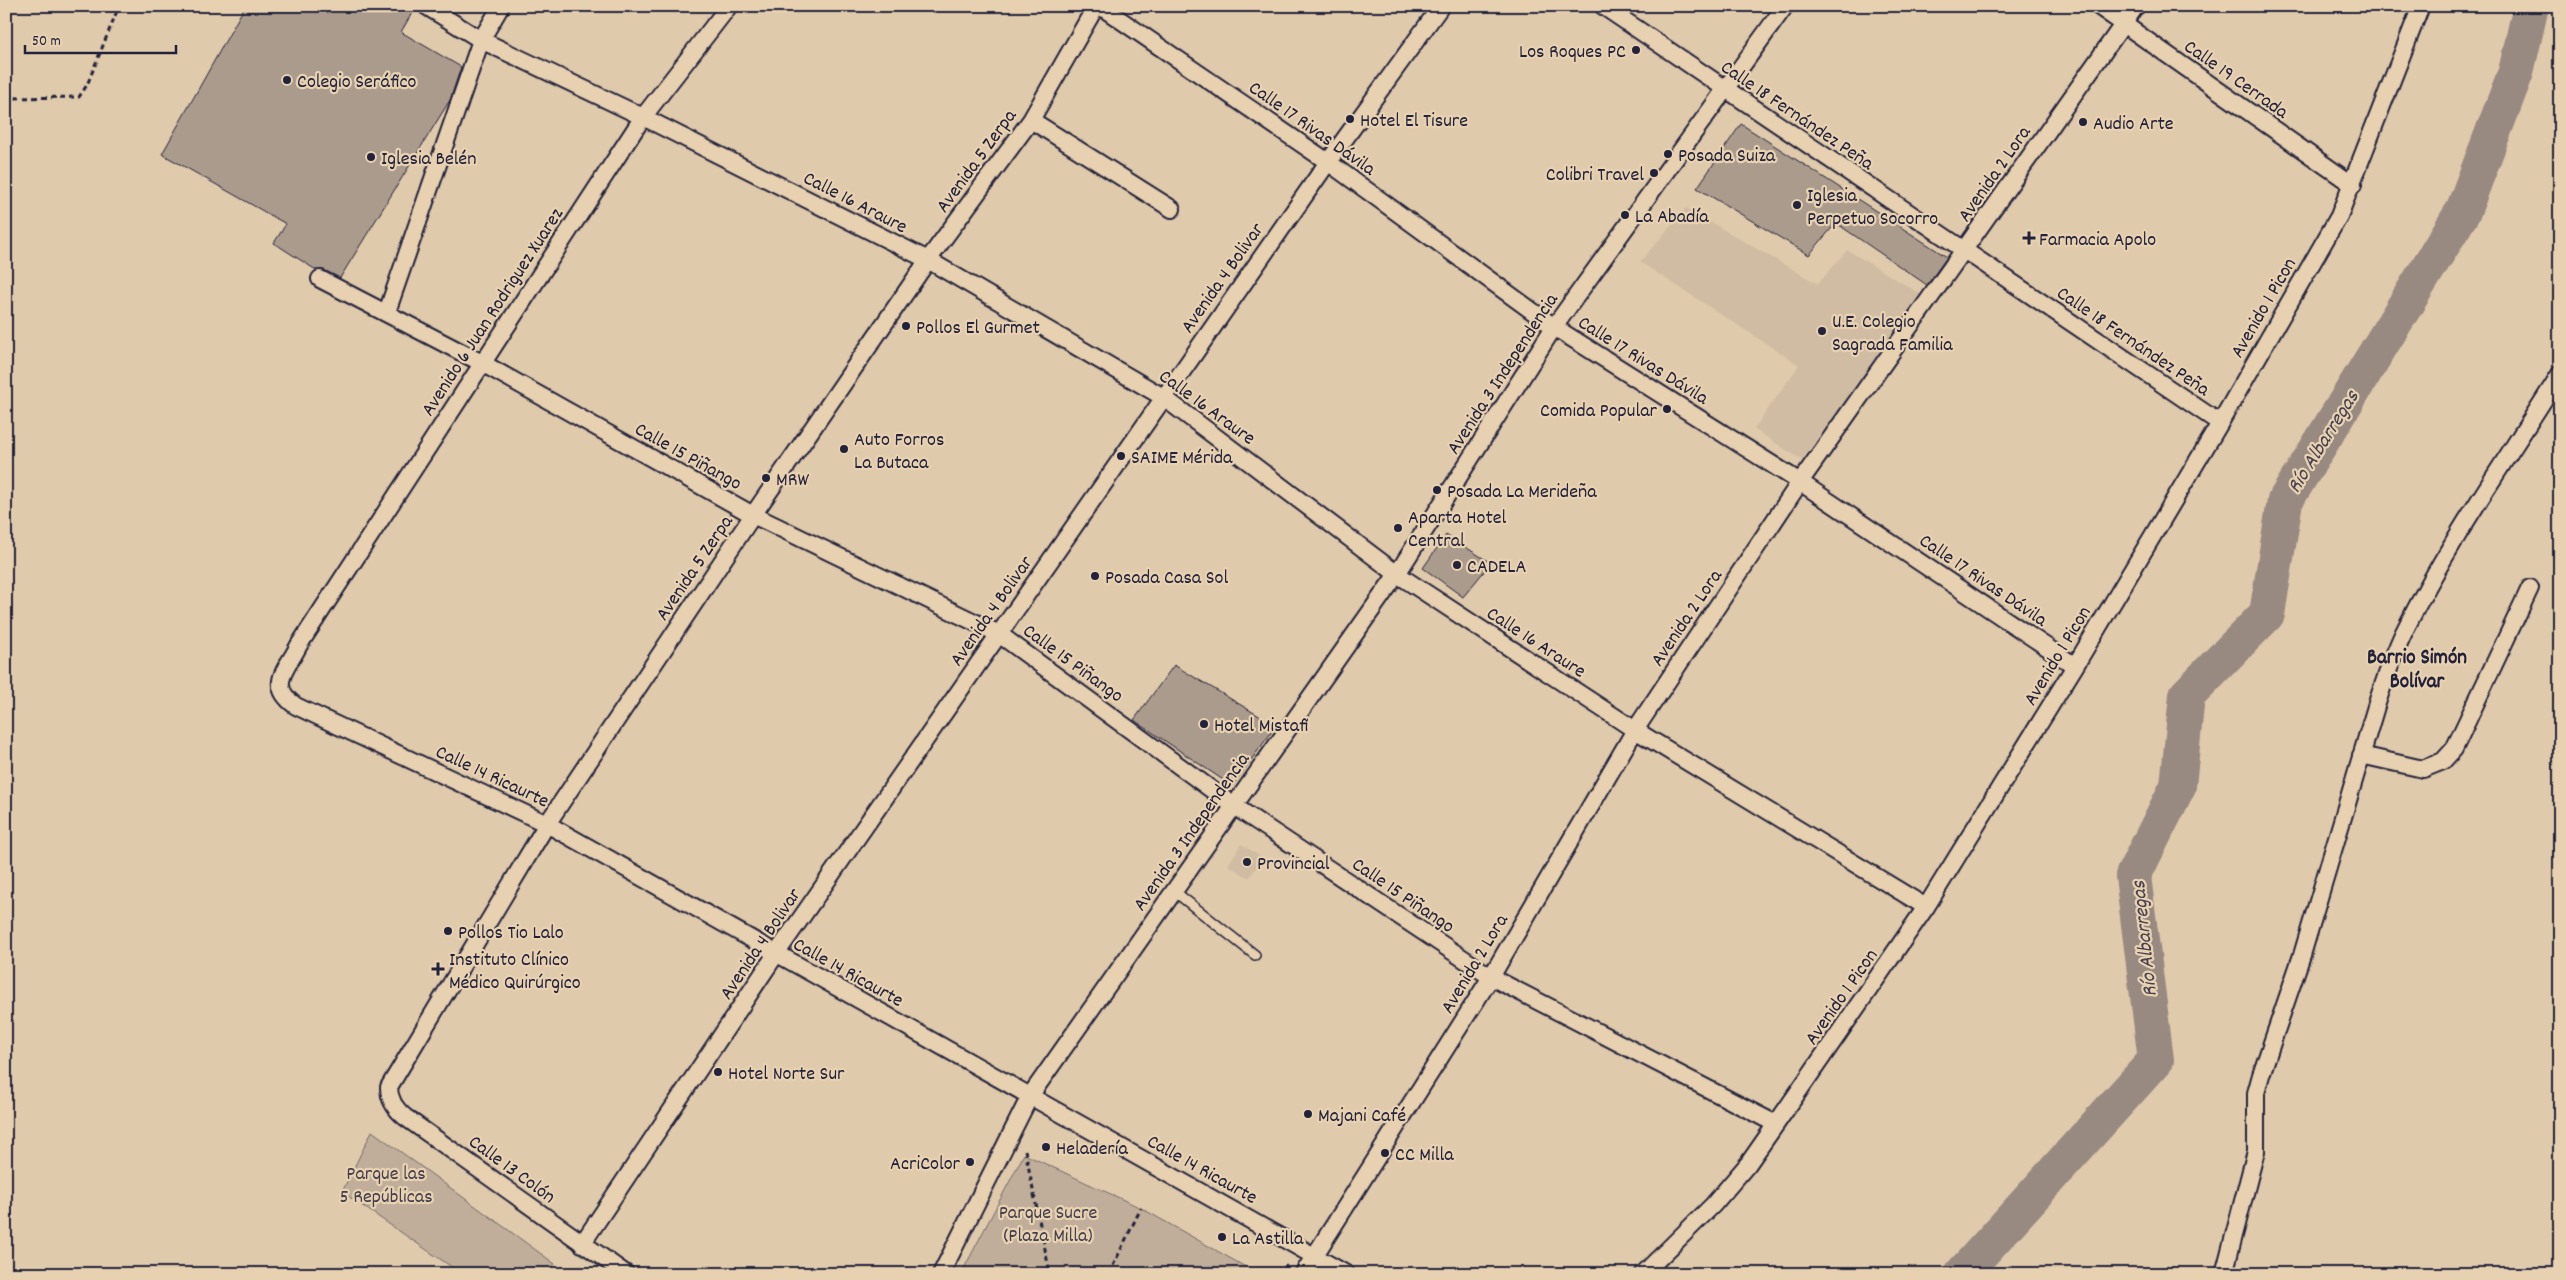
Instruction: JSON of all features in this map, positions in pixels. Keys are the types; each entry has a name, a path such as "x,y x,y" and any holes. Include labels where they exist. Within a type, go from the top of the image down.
{"street":[{"name":"Calle 16 Araure","path":"426,6 482,40 643,117 928,260 1163,397 1397,574 1635,730 1926,907"},
{"path":"387,312 482,40 501,6"},
{"name":"Avenido 6 Juan Rodriguez Xuarez","path":"279,684 299,645 643,117 729,6"},
{"name":"Avenida 5 Zerpa","path":"389,1087 547,824 753,515 928,260 1031,120 1096,6"},
{"name":"Calle 17 Rivas Dávila","path":"1100,6 1328,162 1554,327 1800,482 2075,666"},
{"name":"Avenida 4 Bolivar","path":"582,1244 776,954 1163,397 1328,162 1441,6"},
{"name":"Calle 18 Fernández Peña","path":"1603,6 2220,423"},
{"name":"Avenida 3 Independencia","path":"941,1274 1030,1096 1397,574 1554,327 1785,6"},
{"name":"Calle 19 Cerrada","path":"2098,6 2353,184"},
{"name":"Avenida 2 Lora","path":"1303,1274 1491,977 1635,730 1800,482 2136,6"},
{"name":"Avenido 1 Picon","path":"1643,1274 1713,1205 1748,1164 1926,907 2075,666 2220,423 2339,216 2421,6"},
{"path":"1031,120 1172,209"},
{"name":"Calle 15 Piñango","path":"320,279 387,312 482,363 753,515 999,634 1234,806 1491,977 1776,1124"},
{"path":"2224,1274 2256,1150 2256,1093 2302,954 2376,703 2404,633 2443,563 2560,374"},
{"path":"2361,755 2423,769 2443,761 2454,750 2530,588"},
{"name":"Calle 14 Ricaurte","path":"279,684 280,691 296,706 547,824 1346,1274"},
{"name":"Calle 13 Colón","path":"389,1087 389,1095 393,1103 405,1117 626,1274"}],"lane":[{"path":"1174,891 1255,955"}],"path":[{"path":"6,98 79,97 87,85 119,6"},
{"path":"1025,1145 1024,1154 1050,1274"},
{"path":"1108,1274 1141,1208"}],"shaded area":[{"name":"U.E. Colegio Sagrada Familia","path":"1686,208 1818,284 1847,250 1924,296 1802,460 1754,429 1799,365 1640,262"},
{"path":"1241,844 1263,858 1249,878 1228,865"}],"green space":[{"name":"Parque las 5 Repúblicas","path":"372,1131 555,1264 544,1274 462,1274 342,1192"},
{"name":"Parque Sucre (Plaza Milla)","path":"1024,1154 1141,1208 1258,1274 961,1274"}],"building":[{"name":"Colegio Seráfico","path":"245,6 416,6 401,32 461,67 450,100 340,278 324,270 316,270 274,243 286,224 162,154"},
{"name":"Iglesia Perpetuo Socorro","path":"1741,124 1947,257 1927,285 1836,223 1809,255 1697,188"},
{"name":"CADELA","path":"1446,535 1491,563 1463,597 1423,568"},
{"name":"Hotel Mistafi","path":"1174,665 1276,726 1232,786 1134,720"}],"waterway":[{"name":"Río Albarregas","path":"1962,1274 2156,1060 2133,876 2178,786 2187,695 2267,614 2285,501 2463,211 2516,72 2531,6"}],"place":[{"name":"Los Roques PC","path":"1636,50"},
{"name":"Colegio Seráfico","path":"287,80"},
{"name":"Hotel El Tisure","path":"1350,119"},
{"name":"Audio Arte","path":"2083,122"},
{"name":"Posada Suiza","path":"1668,154"},
{"name":"Iglesia Belén","path":"371,157"},
{"name":"Colibri Travel","path":"1654,173"},
{"name":"Iglesia Perpetuo Socorro","path":"1797,205"},
{"name":"La Abadía","path":"1625,215"},
{"name":"Farmacia Apolo","path":"2029,238"},
{"name":"Pollos El Gurmet","path":"906,326"},
{"name":"U.E. Colegio Sagrada Familia","path":"1822,331"},
{"name":"Comida Popular","path":"1667,409"},
{"name":"Auto Forros La Butaca","path":"844,449"},
{"name":"SAIME Mérida","path":"1121,456"},
{"name":"MRW","path":"766,478"},
{"name":"Posada La Merideña","path":"1437,490"},
{"name":"Aparta Hotel Central","path":"1398,528"},
{"name":"CADELA","path":"1457,565"},
{"name":"Posada Casa Sol","path":"1095,576"},
{"name":"Hotel Mistafi","path":"1204,724"},
{"name":"Provincial","path":"1247,862"},
{"name":"Pollos Tio Lalo","path":"448,931"},
{"name":"Instituto Clínico Médico Quirúrgico","path":"438,969"},
{"name":"Hotel Norte Sur","path":"718,1072"},
{"name":"Majani Café","path":"1308,1114"},
{"name":"Heladería","path":"1046,1147"},
{"name":"CC Milla","path":"1385,1153"},
{"name":"AcriColor","path":"970,1162"},
{"name":"La Astilla","path":"1222,1237"}],"district":[{"name":"Barrio Simón Bolívar","path":"2417,668"}]}
